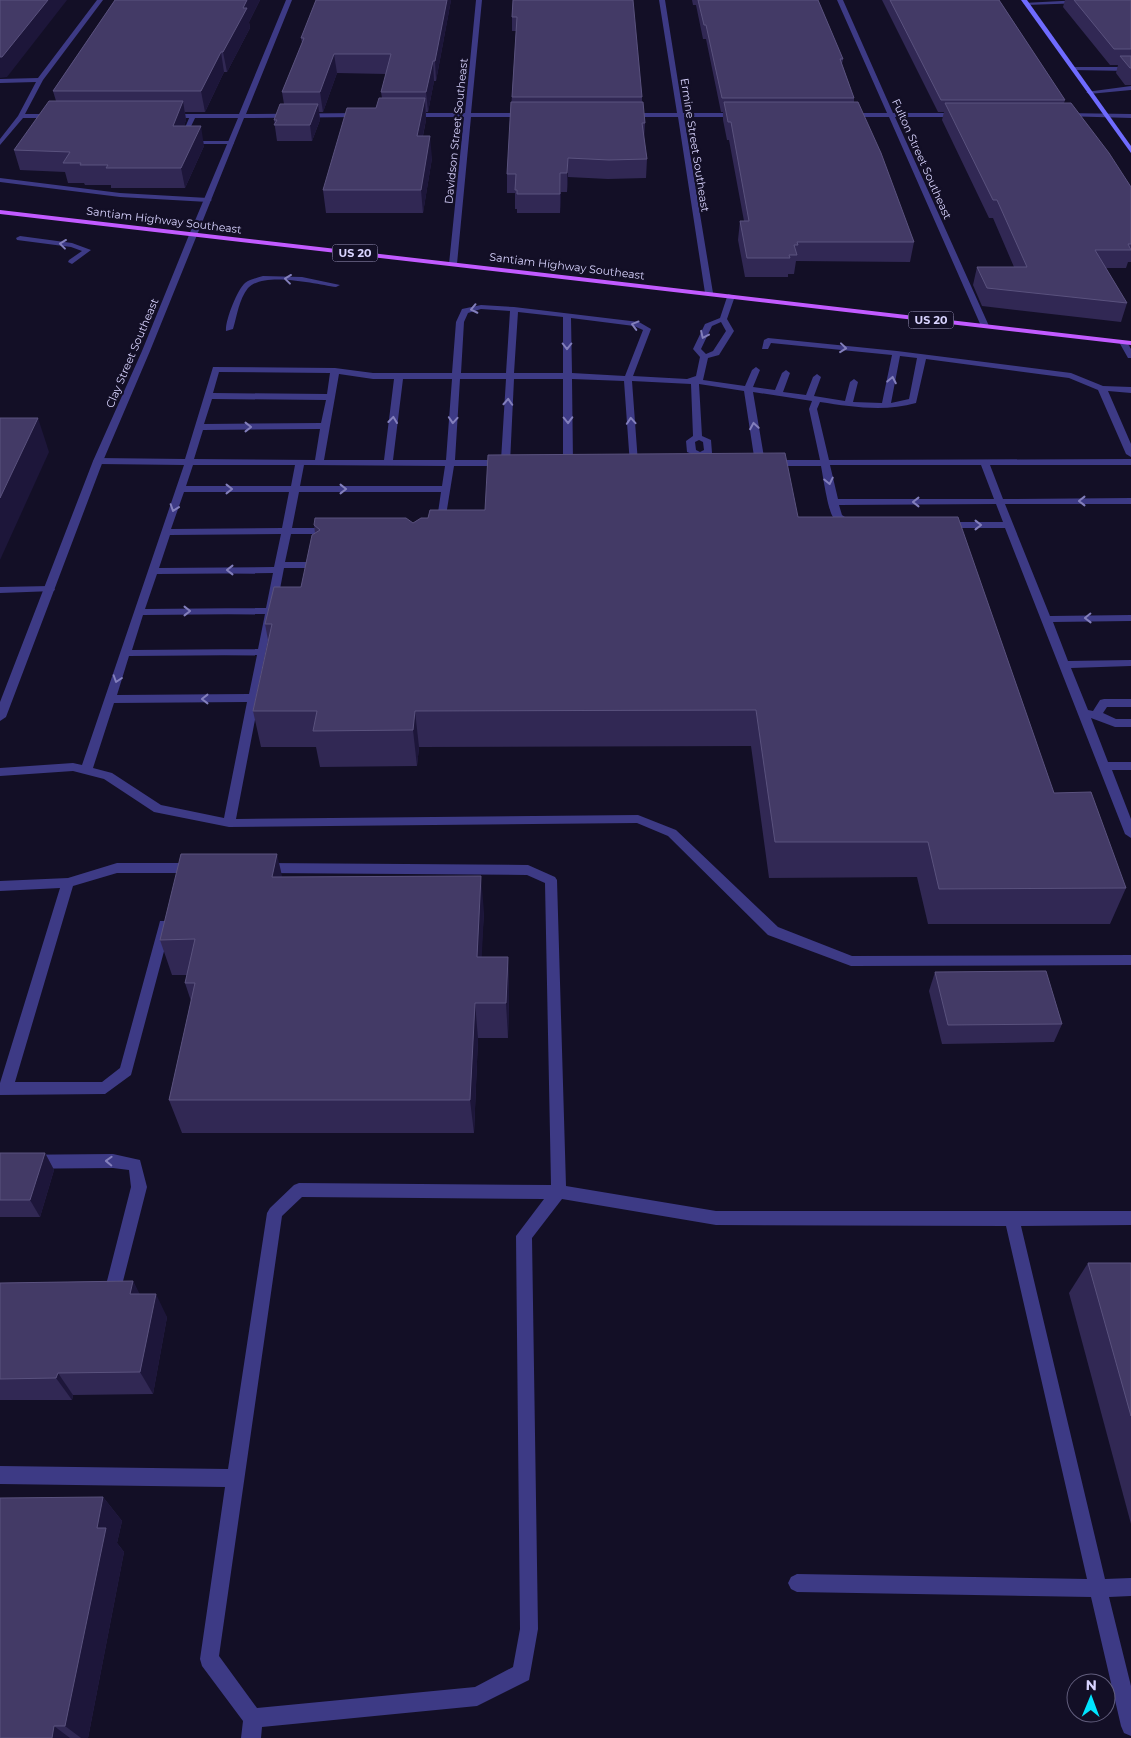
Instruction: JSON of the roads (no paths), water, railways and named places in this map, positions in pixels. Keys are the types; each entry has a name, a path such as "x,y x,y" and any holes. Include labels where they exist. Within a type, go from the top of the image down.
{"main road":[{"path":"1025,1 1131,151"},
{"name":"Santiam Highway Southeast","path":"0,212 1127,342"}],"street":[{"path":"0,143 21,116 40,80 100,0"},
{"name":"Clay Street Southeast","path":"0,717 98,461 146,351 289,0"},
{"name":"Davidson Street Southeast","path":"453,264 479,0"},
{"name":"Ermine Street Southeast","path":"662,0 709,293"},
{"name":"Fulton Street Southeast","path":"840,0 985,326"},
{"path":"1025,1 1084,2"},
{"path":"1073,68 1131,69"},
{"path":"0,80 40,80"},
{"path":"1089,92 1131,88"},
{"path":"164,116 369,115"},
{"path":"399,115 535,115"},
{"path":"622,115 748,115"},
{"path":"834,115 969,115"},
{"path":"1057,115 1131,116"},
{"path":"21,116 59,116"},
{"path":"193,116 180,143 230,143"},
{"path":"0,180 120,194 208,200"},
{"path":"20,238 72,245 87,250 72,262"},
{"path":"229,330 246,286 255,280 278,277 336,285"},
{"path":"704,357 716,353 730,332 723,319 731,296"},
{"path":"435,533 446,489 450,463 460,322 465,311 480,307 514,309 636,324 647,329 628,378 629,463 646,463"},
{"path":"98,461 509,463 510,376 514,309"},
{"path":"567,315 568,463"},
{"path":"704,357 697,349 709,324 723,319"},
{"path":"765,347 768,340 797,347 826,350 862,350 897,353 1071,376 1102,388 1131,390"},
{"path":"1127,342 1131,356"},
{"path":"859,358 862,350"},
{"path":"886,406 897,353"},
{"path":"86,770 189,462 216,369 335,371 372,376 567,376 695,381 848,404 896,406 913,401 922,356"},
{"path":"695,381 700,378 704,357"},
{"path":"756,370 748,389 755,463 1131,462"},
{"path":"319,462 335,371"},
{"path":"778,394 786,373"},
{"path":"388,463 399,376"},
{"path":"817,377 813,409 837,516 848,525 867,525"},
{"path":"695,381 698,437 707,440 709,451 702,461"},
{"path":"848,404 854,382"},
{"path":"1102,388 1131,454"},
{"path":"208,396 329,397"},
{"path":"199,427 324,426"},
{"path":"229,822 300,462"},
{"path":"984,462 1082,714 1130,829"},
{"path":"180,489 446,489"},
{"path":"834,502 1131,500"},
{"path":"933,525 1009,525"},
{"path":"165,532 345,531"},
{"path":"152,571 280,568 318,565"},
{"path":"0,590 50,589"},
{"path":"139,612 271,611"},
{"path":"1046,619 1131,618"},
{"path":"125,653 263,652"},
{"path":"1064,664 1131,663"},
{"path":"110,699 254,698"},
{"path":"1096,715 1104,703 1131,703"},
{"path":"1082,714 1096,715 1115,723 1131,723"},
{"path":"1103,766 1131,766"},
{"path":"0,772 73,768 86,770 108,776 158,808 229,822 638,819 672,833 773,931 851,960 1131,960"},
{"path":"0,886 68,883 117,868 178,873 209,868"},
{"path":"249,868 528,870 551,880 559,1192 524,1236 529,1629 522,1673 477,1696 253,1718"},
{"path":"68,883 3,1088 105,1088 126,1071 167,914"},
{"path":"0,1162 113,1160 135,1165 139,1187 113,1289 94,1289"},
{"path":"251,1738 253,1718 210,1659 275,1213 299,1190 559,1192 716,1218 1131,1218"},
{"path":"1012,1219 1131,1726"},
{"path":"0,1475 235,1478"},
{"path":"797,1583 1131,1587"}]}
